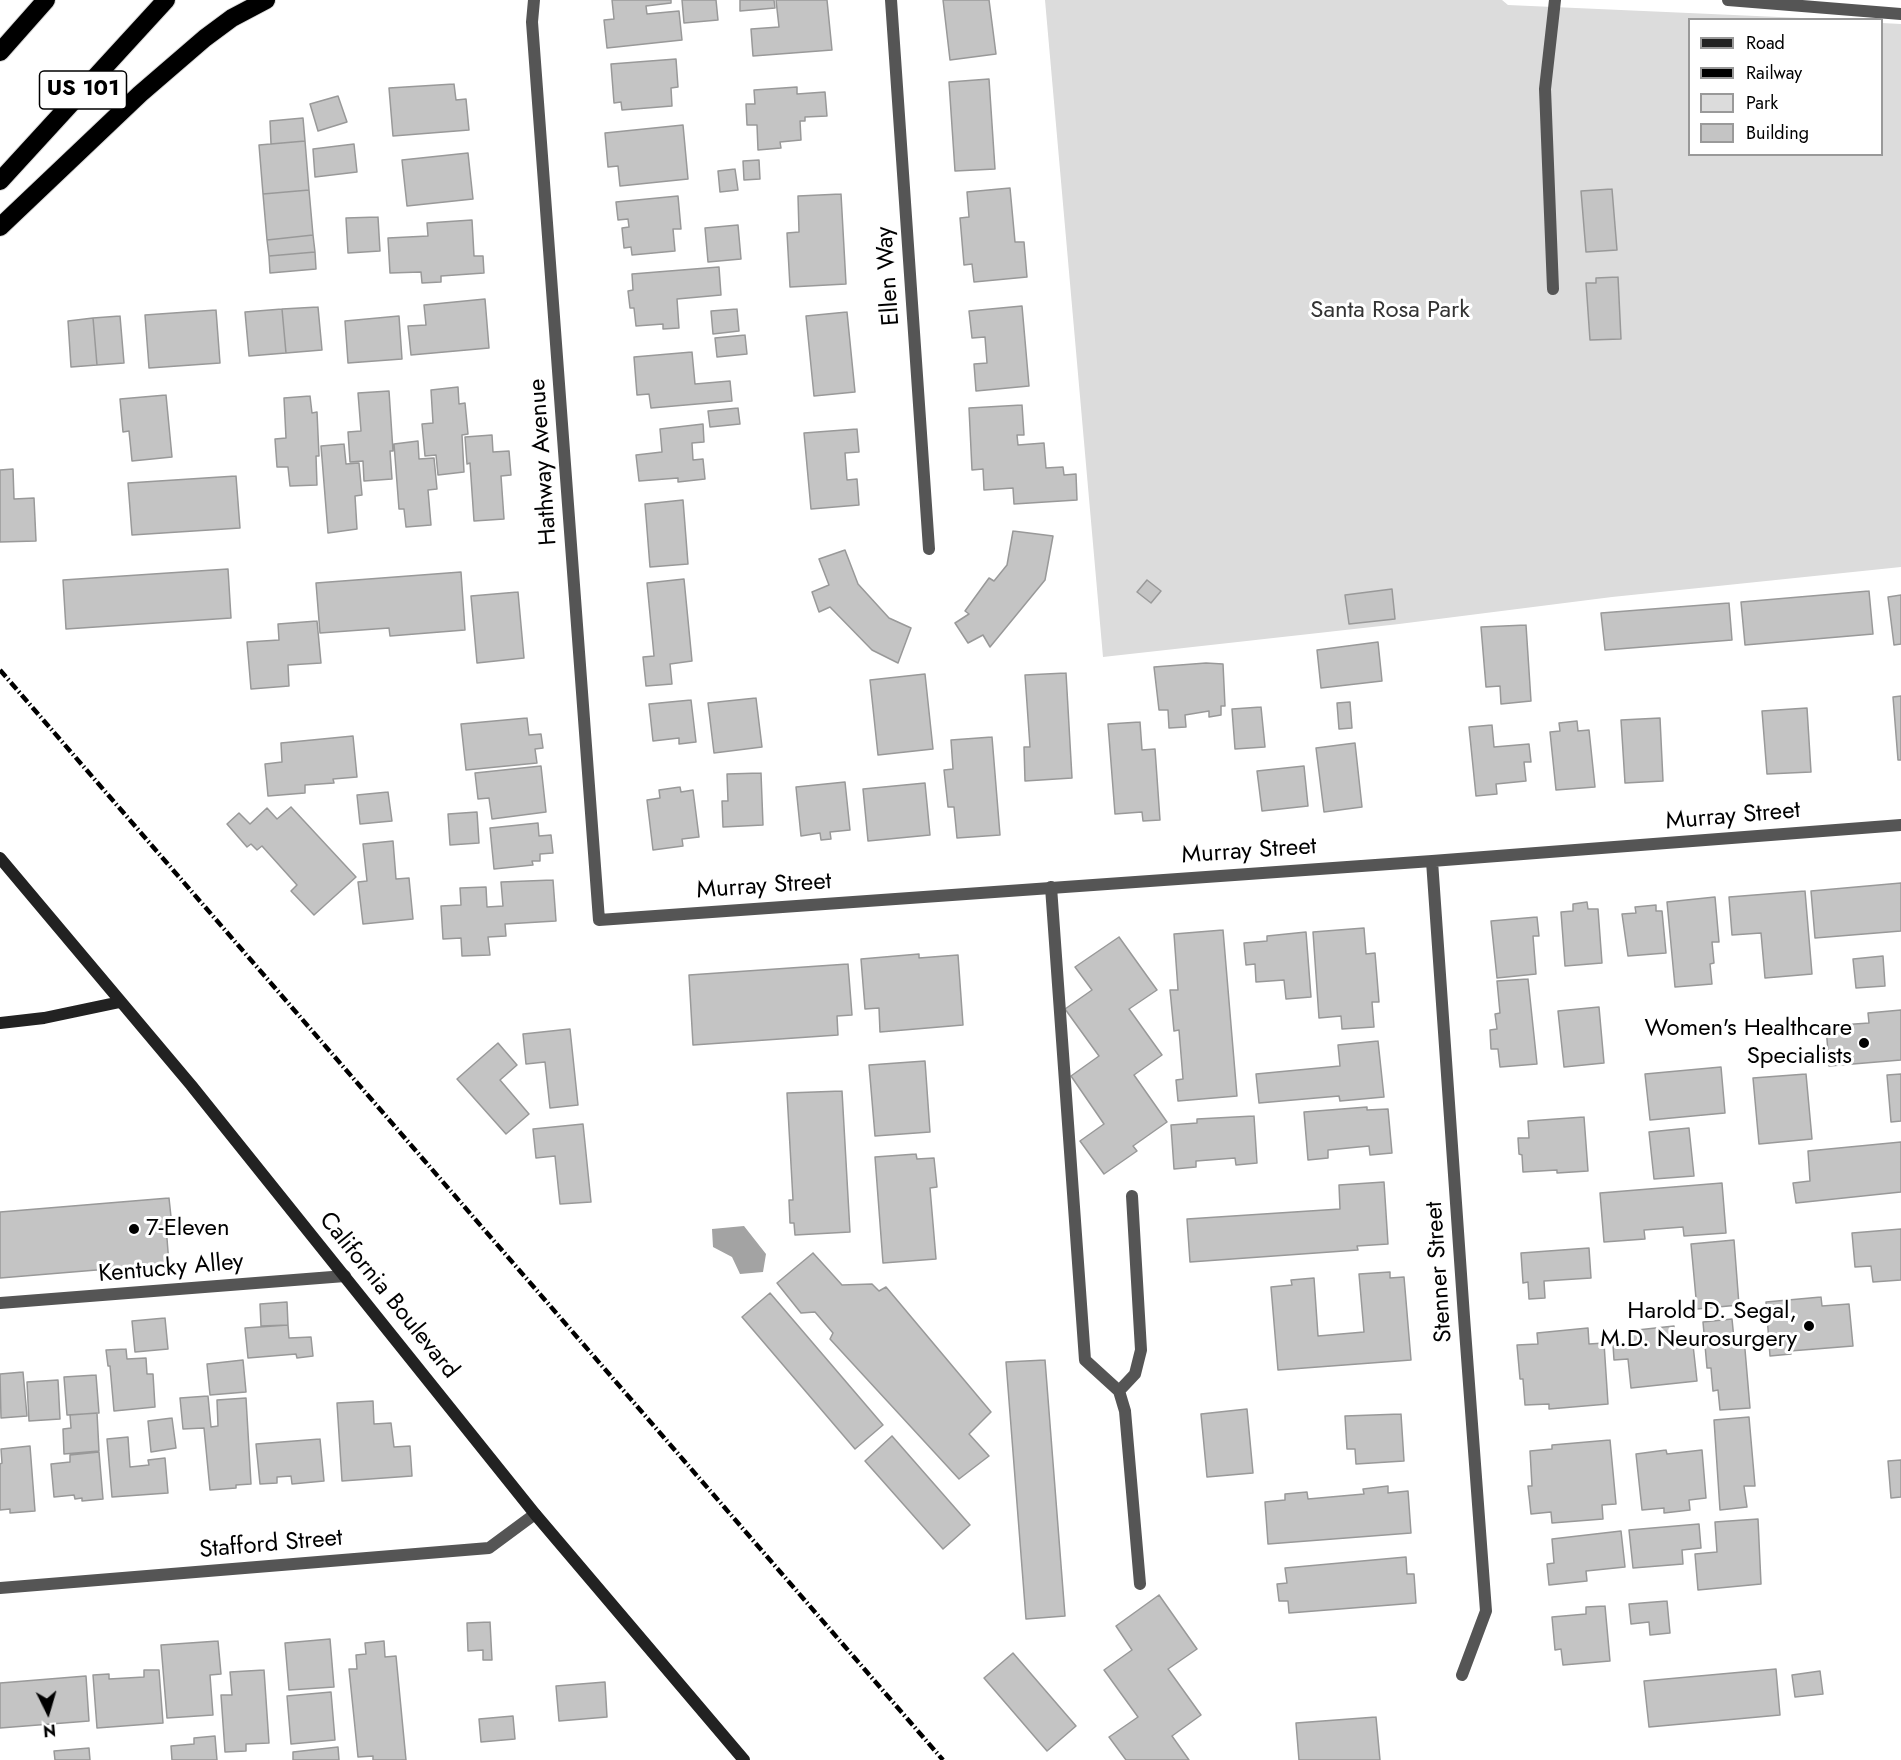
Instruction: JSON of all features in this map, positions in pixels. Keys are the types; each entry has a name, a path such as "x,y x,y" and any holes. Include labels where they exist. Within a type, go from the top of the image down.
{"highway":[{"path":"0,52 46,0"},
{"name":"US 101","path":"0,181 166,0"},
{"path":"0,227 140,94 205,38 232,18 266,0"}],"street":[{"name":"Hathway Avenue","path":"534,0 532,22 599,920"},
{"name":"Ellen Way","path":"891,0 929,549"},
{"path":"1553,289 1545,88 1555,0"},
{"path":"1728,0 1901,14"},
{"name":"Murray Street","path":"599,920 1901,825"},
{"name":"California Boulevard","path":"0,858 191,1085 535,1514 740,1759"},
{"name":"Stenner Street","path":"1432,861 1486,1611 1462,1675"},
{"path":"1052,887 1085,1360 1119,1391 1125,1411 1140,1584"},
{"path":"0,1023 44,1018 120,1002"},
{"path":"1119,1391 1135,1374 1142,1350 1132,1196"},
{"name":"Kentucky Alley","path":"0,1304 345,1276"},
{"name":"Stafford Street","path":"0,1588 489,1548 535,1514"}],"green space":[{"name":"Santa Rosa Park","path":"1045,0 1502,0 1508,5 1801,18 1688,18 1688,156 1883,156 1883,23 1901,24 1901,567 1612,597 1399,624 1103,657"}],"shaded area":[{"path":"744,1226 766,1254 763,1272 740,1274 732,1257 713,1247 712,1229"}],"building":[{"path":"612,0 671,0 671,3 646,6 647,14 679,11 682,40 607,48 604,20 614,19"},
{"path":"682,0 716,0 718,20 684,23"},
{"path":"740,0 774,0 775,8 740,11"},
{"path":"776,0 827,0 832,50 753,56 751,29 779,27"},
{"path":"943,0 989,0 996,54 950,60"},
{"path":"676,59 678,87 671,88 672,106 622,110 621,102 614,103 611,64"},
{"path":"989,79 995,169 955,171 949,82"},
{"path":"454,84 456,100 466,99 469,130 393,136 389,88"},
{"path":"797,87 797,94 825,92 827,116 805,117 805,121 800,121 801,140 780,142 781,148 758,150 757,125 747,125 746,104 755,104 754,90"},
{"path":"338,96 347,122 318,131 310,104"},
{"path":"303,118 305,141 271,144 270,121"},
{"path":"683,125 688,179 620,186 618,166 608,167 605,133"},
{"path":"305,141 309,190 263,194 259,145"},
{"path":"354,144 357,172 315,177 313,149"},
{"path":"468,153 473,199 407,206 402,160"},
{"path":"759,160 760,179 744,180 743,161"},
{"path":"735,169 738,190 720,192 718,171"},
{"path":"1010,188 1015,242 1024,242 1027,277 974,282 972,264 964,265 960,218 969,217 967,192"},
{"path":"1612,189 1617,250 1586,252 1581,191"},
{"path":"309,190 313,235 267,240 263,194"},
{"path":"841,194 846,284 790,287 787,233 799,232 798,196"},
{"path":"678,196 681,229 673,229 675,251 632,255 631,247 624,248 622,228 629,227 628,219 618,220 616,202"},
{"path":"378,217 380,251 348,253 346,218"},
{"path":"472,220 474,256 483,256 484,273 441,276 441,282 422,283 421,272 390,273 388,238 428,236 427,223"},
{"path":"738,225 741,259 708,262 705,228"},
{"path":"313,235 315,252 269,256 267,240"},
{"path":"315,252 316,269 270,273 269,256"},
{"path":"719,267 721,295 677,299 679,328 663,329 663,324 636,326 634,308 630,308 628,291 633,290 632,274"},
{"path":"1618,277 1621,339 1590,340 1586,283 1596,283 1596,278"},
{"path":"485,299 489,348 411,355 408,326 426,325 424,305"},
{"path":"1022,306 1029,386 976,391 974,364 987,363 985,337 972,338 969,311"},
{"path":"318,307 322,350 286,353 282,309"},
{"path":"282,309 286,353 249,356 245,312"},
{"path":"737,309 739,331 713,334 711,311"},
{"path":"216,310 220,363 149,368 145,315"},
{"path":"847,312 855,392 814,396 806,316"},
{"path":"120,316 124,363 97,365 93,318"},
{"path":"399,316 402,359 348,363 345,321"},
{"path":"93,318 97,365 71,367 68,321"},
{"path":"745,335 747,354 717,357 715,338"},
{"path":"692,352 695,384 730,381 732,401 651,408 649,394 637,395 634,357"},
{"path":"458,387 459,404 465,403 468,434 462,435 464,472 438,475 436,455 425,456 422,424 433,423 431,390"},
{"path":"389,391 393,451 390,451 392,479 364,481 363,461 350,462 348,432 361,431 358,393"},
{"path":"166,395 172,457 132,461 129,431 123,432 120,399"},
{"path":"310,396 312,413 317,412 319,456 316,456 317,485 290,486 288,467 277,467 275,439 286,438 284,398"},
{"path":"1022,405 1024,435 1017,435 1018,445 1044,443 1046,468 1063,467 1064,475 1076,474 1077,500 1014,504 1013,488 984,490 983,469 972,470 969,408"},
{"path":"738,408 740,424 710,427 708,411"},
{"path":"703,424 704,442 692,443 693,460 703,459 705,479 678,482 678,478 639,481 636,455 662,452 660,429"},
{"path":"857,429 859,452 845,453 847,480 857,479 859,505 811,509 804,433"},
{"path":"492,435 493,452 509,451 511,475 501,476 504,519 474,521 470,463 467,464 465,437"},
{"path":"418,441 419,459 434,458 437,489 428,490 431,525 406,527 404,509 399,509 394,444"},
{"path":"344,444 346,464 359,463 362,495 355,496 357,529 328,533 321,446"},
{"path":"13,469 14,499 34,498 36,541 0,542 0,470"},
{"path":"236,476 240,528 132,535 128,483"},
{"path":"683,500 688,564 650,567 645,504"},
{"path":"1013,531 1053,536 1045,580 990,647 983,635 968,643 955,623 969,614 965,611 989,578 994,581 1007,565"},
{"path":"845,550 858,584 889,618 911,628 898,663 872,650 830,607 819,612 812,592 829,585 819,559"},
{"path":"228,569 231,618 66,629 63,580"},
{"path":"461,572 465,630 390,636 389,628 320,633 316,583"},
{"path":"684,579 692,661 670,664 672,684 646,686 643,657 654,656 647,583"},
{"path":"1147,580 1161,591 1151,603 1137,592"},
{"path":"1392,589 1395,619 1349,624 1345,595"},
{"path":"1869,591 1873,634 1745,645 1741,602"},
{"path":"518,592 524,658 477,663 471,596"},
{"path":"1901,595 1901,644 1894,645 1888,597"},
{"path":"1729,603 1732,640 1605,650 1601,613"},
{"path":"317,621 321,663 288,665 289,686 251,689 247,642 279,640 278,624"},
{"path":"1526,625 1531,701 1501,704 1500,686 1486,687 1481,627"},
{"path":"1378,642 1382,681 1321,688 1317,650"},
{"path":"1223,664 1225,706 1221,706 1221,715 1209,717 1209,711 1185,715 1186,727 1169,728 1168,710 1159,710 1154,667"},
{"path":"1066,673 1072,778 1025,781 1024,747 1030,747 1025,675"},
{"path":"925,674 933,749 878,755 870,680"},
{"path":"1901,696 1901,760 1898,760 1893,697"},
{"path":"756,698 762,747 714,753 708,703"},
{"path":"691,700 696,742 679,744 679,738 653,741 649,704"},
{"path":"1350,702 1352,728 1339,729 1337,703"},
{"path":"1261,707 1265,747 1235,749 1232,709"},
{"path":"1807,708 1811,772 1767,774 1762,711"},
{"path":"527,718 529,735 541,734 543,748 535,749 537,763 466,770 461,724"},
{"path":"1660,718 1663,781 1625,783 1621,720"},
{"path":"1577,721 1578,731 1589,730 1595,787 1556,790 1550,732 1560,731 1559,723"},
{"path":"1140,722 1142,750 1155,749 1160,820 1143,821 1142,812 1115,814 1108,724"},
{"path":"1492,725 1494,747 1529,744 1531,762 1524,762 1526,781 1496,784 1497,794 1476,796 1469,727"},
{"path":"353,736 357,777 333,779 334,783 305,785 305,793 268,796 265,764 282,762 281,743"},
{"path":"992,737 1000,835 957,838 954,807 948,807 944,770 953,769 951,740"},
{"path":"1355,743 1362,807 1324,812 1316,748"},
{"path":"541,766 546,812 492,819 489,798 478,799 475,773"},
{"path":"1304,766 1308,806 1262,811 1257,771"},
{"path":"761,773 763,825 723,827 722,801 728,801 727,774"},
{"path":"845,782 850,830 830,832 831,839 821,840 820,833 801,836 796,787"},
{"path":"925,783 930,835 868,841 863,789"},
{"path":"680,787 681,792 693,790 699,837 682,839 683,846 653,850 647,800 660,798 659,790"},
{"path":"388,792 392,821 360,824 357,795"},
{"path":"291,807 356,877 314,915 291,891 297,885 262,846 257,850 251,844 247,847 227,824 239,813 250,824 267,808 277,819"},
{"path":"477,812 479,843 450,845 448,814"},
{"path":"538,823 539,836 551,835 553,853 540,854 540,861 532,861 533,865 494,869 490,828"},
{"path":"393,841 396,879 409,878 413,919 363,924 358,882 367,881 363,844"},
{"path":"553,880 556,921 505,924 506,936 488,937 490,955 462,956 461,938 443,939 441,906 461,905 460,888 486,887 487,907 503,906 501,882"},
{"path":"1901,883 1901,931 1815,938 1811,891"},
{"path":"1805,891 1812,974 1765,978 1761,933 1732,935 1729,897"},
{"path":"1715,897 1719,942 1712,942 1714,963 1710,964 1712,984 1675,987 1667,902"},
{"path":"1587,902 1588,909 1598,909 1602,963 1565,966 1561,912 1573,911 1573,904"},
{"path":"1656,905 1656,911 1662,911 1666,953 1628,956 1622,914 1636,913 1635,907"},
{"path":"1537,917 1539,936 1533,936 1536,974 1497,978 1491,921"},
{"path":"1364,928 1366,954 1375,953 1379,1002 1372,1002 1374,1027 1342,1029 1341,1016 1319,1018 1313,932"},
{"path":"1223,930 1237,1096 1178,1101 1176,1080 1183,1079 1179,1030 1174,1031 1170,990 1178,990 1174,934"},
{"path":"1306,932 1311,997 1286,999 1284,980 1256,982 1255,964 1246,965 1244,943 1267,941 1267,936"},
{"path":"1119,937 1157,990 1129,1009 1162,1055 1134,1075 1167,1122 1133,1146 1137,1151 1104,1174 1080,1141 1104,1124 1071,1076 1099,1056 1065,1009 1092,990 1075,967"},
{"path":"919,954 919,958 958,955 963,1025 880,1032 879,1008 865,1009 861,959"},
{"path":"1883,956 1885,986 1856,988 1853,959"},
{"path":"848,964 852,1015 837,1016 838,1035 693,1045 689,975"},
{"path":"1528,979 1537,1064 1500,1067 1498,1049 1491,1049 1490,1030 1497,1029 1495,1014 1500,1013 1497,981"},
{"path":"1599,1007 1604,1063 1564,1067 1558,1011"},
{"name":"Women's Healthcare Specialists","path":"1901,1010 1901,1060 1829,1066 1826,1026 1869,1023 1868,1013"},
{"path":"570,1029 578,1105 550,1108 545,1062 526,1064 523,1034"},
{"path":"1378,1041 1384,1097 1340,1101 1339,1096 1259,1103 1256,1074 1340,1066 1338,1045"},
{"path":"498,1043 517,1065 500,1080 529,1114 506,1134 457,1079"},
{"path":"925,1061 930,1132 875,1136 869,1065"},
{"path":"1721,1067 1725,1113 1650,1120 1645,1074"},
{"path":"1806,1074 1812,1139 1759,1144 1753,1078"},
{"path":"1901,1074 1901,1121 1891,1122 1887,1075"},
{"path":"842,1091 850,1232 795,1235 794,1223 790,1223 789,1200 793,1200 787,1093"},
{"path":"1367,1107 1367,1110 1388,1109 1392,1153 1370,1155 1369,1146 1328,1150 1328,1158 1308,1160 1304,1112"},
{"path":"1254,1116 1257,1163 1236,1165 1235,1158 1196,1161 1196,1167 1174,1169 1171,1125 1197,1123 1197,1119"},
{"path":"1584,1117 1588,1171 1523,1172 1518,1138 1529,1138 1528,1121"},
{"path":"583,1124 591,1202 560,1204 555,1156 536,1158 533,1129"},
{"path":"1689,1128 1694,1176 1654,1179 1649,1132"},
{"path":"1901,1142 1901,1192 1796,1203 1793,1183 1810,1181 1808,1151"},
{"path":"916,1154 917,1159 934,1158 937,1187 930,1188 936,1259 883,1263 875,1157"},
{"path":"1384,1182 1388,1244 1357,1246 1358,1250 1190,1262 1187,1219 1340,1209 1339,1185"},
{"path":"1722,1183 1726,1233 1684,1236 1683,1227 1644,1230 1645,1239 1604,1242 1600,1193"},
{"path":"169,1198 172,1226 166,1226 169,1264 0,1278 0,1212"},
{"path":"1901,1229 1901,1280 1873,1282 1871,1266 1855,1267 1852,1233"},
{"path":"1734,1240 1739,1305 1697,1309 1691,1244"},
{"path":"1589,1248 1591,1278 1544,1281 1545,1298 1529,1299 1528,1282 1523,1283 1521,1253"},
{"path":"813,1253 842,1285 872,1284 879,1291 886,1287 991,1412 969,1434 989,1456 959,1479 830,1339 833,1333 815,1312 801,1313 777,1283"},
{"path":"1390,1272 1390,1278 1404,1277 1411,1360 1278,1370 1271,1287 1292,1285 1291,1280 1314,1278 1318,1336 1364,1332 1359,1274"},
{"path":"770,1293 883,1425 855,1449 742,1317"},
{"name":"Harold D. Segal, M.D. Neurosurgery","path":"1821,1297 1822,1306 1849,1304 1853,1346 1790,1351 1791,1354 1770,1356 1766,1302"},
{"path":"287,1302 288,1325 261,1326 260,1304"},
{"path":"165,1318 168,1349 135,1352 132,1321"},
{"path":"1732,1319 1734,1339 1744,1338 1750,1408 1720,1410 1718,1390 1713,1391 1711,1368 1707,1368 1703,1322"},
{"path":"288,1325 289,1338 311,1337 313,1356 297,1358 296,1354 248,1358 245,1328"},
{"path":"1674,1326 1675,1337 1692,1336 1697,1381 1631,1388 1628,1359 1614,1360 1613,1345 1629,1343 1628,1331"},
{"path":"1588,1328 1589,1344 1604,1343 1608,1404 1549,1409 1549,1404 1525,1405 1517,1345 1538,1344 1537,1333"},
{"path":"126,1349 127,1359 146,1358 147,1374 153,1374 155,1407 114,1411 110,1366 108,1366 106,1350"},
{"path":"243,1360 246,1392 210,1395 207,1364"},
{"path":"1045,1360 1065,1616 1026,1619 1006,1362"},
{"path":"23,1372 27,1416 1,1418 0,1374"},
{"path":"96,1375 99,1413 67,1415 64,1377"},
{"path":"58,1380 60,1419 29,1421 27,1382"},
{"path":"208,1396 211,1427 218,1426 217,1400 246,1398 251,1484 210,1490 204,1428 183,1429 180,1398"},
{"path":"373,1401 374,1424 391,1423 394,1447 410,1446 412,1476 342,1481 337,1403"},
{"path":"1247,1409 1253,1473 1207,1477 1201,1414"},
{"path":"97,1413 99,1451 64,1454 63,1429 71,1428 70,1415"},
{"path":"1401,1414 1404,1461 1356,1464 1355,1449 1347,1449 1345,1416"},
{"path":"1749,1417 1755,1486 1744,1486 1747,1507 1720,1510 1714,1420"},
{"path":"172,1418 176,1448 151,1452 148,1421"},
{"path":"892,1436 970,1525 943,1549 865,1461"},
{"path":"128,1437 130,1467 149,1465 148,1460 165,1458 168,1493 112,1497 107,1439"},
{"path":"320,1439 324,1481 292,1484 291,1476 277,1477 277,1483 260,1484 256,1444"},
{"path":"1610,1440 1616,1504 1602,1505 1603,1519 1552,1523 1551,1512 1531,1514 1528,1486 1532,1486 1530,1451 1552,1449 1552,1445"},
{"path":"30,1446 35,1511 10,1513 10,1509 0,1510 1,1449"},
{"path":"1666,1450 1667,1454 1702,1450 1706,1498 1689,1500 1690,1510 1664,1513 1664,1508 1642,1510 1636,1454"},
{"path":"99,1452 103,1499 82,1501 82,1498 75,1499 74,1495 54,1497 51,1464 70,1462 70,1455"},
{"path":"1901,1460 1901,1497 1891,1498 1888,1461"},
{"path":"1388,1486 1388,1493 1408,1491 1411,1533 1268,1544 1265,1502 1285,1500 1285,1494 1307,1492 1308,1499 1364,1494 1363,1489"},
{"path":"1758,1519 1761,1584 1698,1590 1695,1554 1717,1552 1715,1522"},
{"path":"1699,1524 1701,1548 1682,1550 1683,1564 1633,1568 1629,1530"},
{"path":"1621,1531 1625,1567 1586,1571 1587,1581 1549,1585 1547,1564 1554,1563 1552,1539"},
{"path":"1406,1557 1407,1574 1414,1574 1416,1603 1289,1613 1288,1601 1279,1601 1277,1584 1287,1583 1285,1568"},
{"path":"1159,1595 1197,1649 1168,1669 1201,1715 1172,1736 1189,1760 1126,1760 1109,1737 1138,1717 1104,1670 1132,1650 1116,1626"},
{"path":"1667,1601 1670,1633 1650,1635 1649,1622 1631,1624 1629,1604"},
{"path":"1605,1606 1610,1661 1563,1665 1561,1649 1555,1650 1552,1617 1586,1614 1586,1607"},
{"path":"490,1622 492,1660 483,1660 483,1650 468,1651 467,1623"},
{"path":"330,1639 334,1687 289,1690 285,1643"},
{"path":"218,1641 221,1674 210,1675 213,1715 167,1718 161,1645"},
{"path":"384,1641 385,1657 396,1656 406,1760 373,1760 373,1756 358,1757 349,1669 357,1669 356,1655 366,1654 365,1643"},
{"path":"1013,1653 1076,1726 1047,1751 984,1678"},
{"path":"1776,1669 1780,1715 1649,1727 1644,1681"},
{"path":"144,1670 159,1670 163,1723 97,1728 93,1675 109,1674 109,1679 144,1677"},
{"path":"264,1670 269,1743 246,1744 246,1751 225,1752 221,1695 232,1695 230,1672"},
{"path":"1820,1671 1823,1694 1795,1697 1792,1675"},
{"path":"86,1676 89,1721 0,1728 0,1683"},
{"path":"605,1682 607,1717 559,1721 556,1686"},
{"path":"331,1692 335,1740 291,1744 287,1696"},
{"path":"513,1716 515,1739 481,1742 479,1719"},
{"path":"1376,1717 1380,1760 1299,1760 1296,1723"},
{"path":"215,1736 217,1760 172,1760 171,1746 194,1744 194,1738"},
{"path":"338,1747 339,1760 293,1760 293,1752"},
{"path":"89,1748 90,1760 55,1760 54,1751"}],"railway":[{"path":"0,670 943,1760"}],"place":[{"name":"Women's Healthcare Specialists","path":"1864,1043"},
{"name":"7-Eleven","path":"134,1229"},
{"name":"Harold D. Segal, M.D. Neurosurgery","path":"1809,1326"}]}
